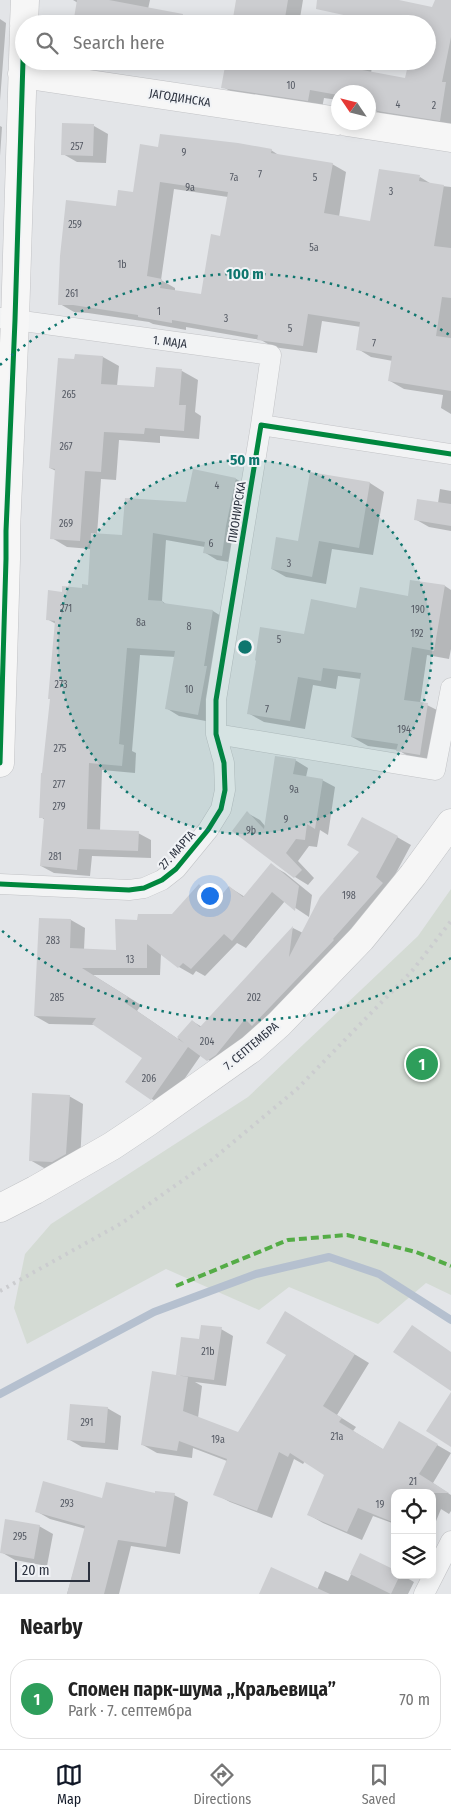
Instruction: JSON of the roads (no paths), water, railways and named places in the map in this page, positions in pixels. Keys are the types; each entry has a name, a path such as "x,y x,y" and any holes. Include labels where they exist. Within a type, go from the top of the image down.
{"street":[{"path":"24,15 25,0"},
{"path":"0,763 3,560 6,531 8,319 22,70"},
{"name":"ЈАГОДИНСКА","path":"22,74 331,120"},
{"path":"376,126 451,138"},
{"name":"1. МАЈА","path":"8,319 55,327 271,355 261,425"},
{"path":"261,425 451,454"},
{"name":"ПИОНИРСКА","path":"216,734 216,700 261,425"},
{"path":"216,734 435,770 451,688"},
{"name":"27. МАРТА","path":"0,884 129,890 144,888 162,880 176,869 208,830 221,809 226,790 224,763 216,734"},
{"name":"7. СЕПТЕМБРА","path":"0,1208 43,1186 112,1146 251,1049 279,1024 361,939 414,875 451,823"},
{"path":"424,1594 451,1541"}],"waterway":[{"path":"0,1394 154,1312 256,1274 329,1257 379,1274 451,1320"}],"railway":[{"path":"0,1291 122,1223 213,1159 297,1089 412,971 451,921"}],"place":[{"name":"Спомен парк-шума „Краљевица”","path":"422,1064"}]}
